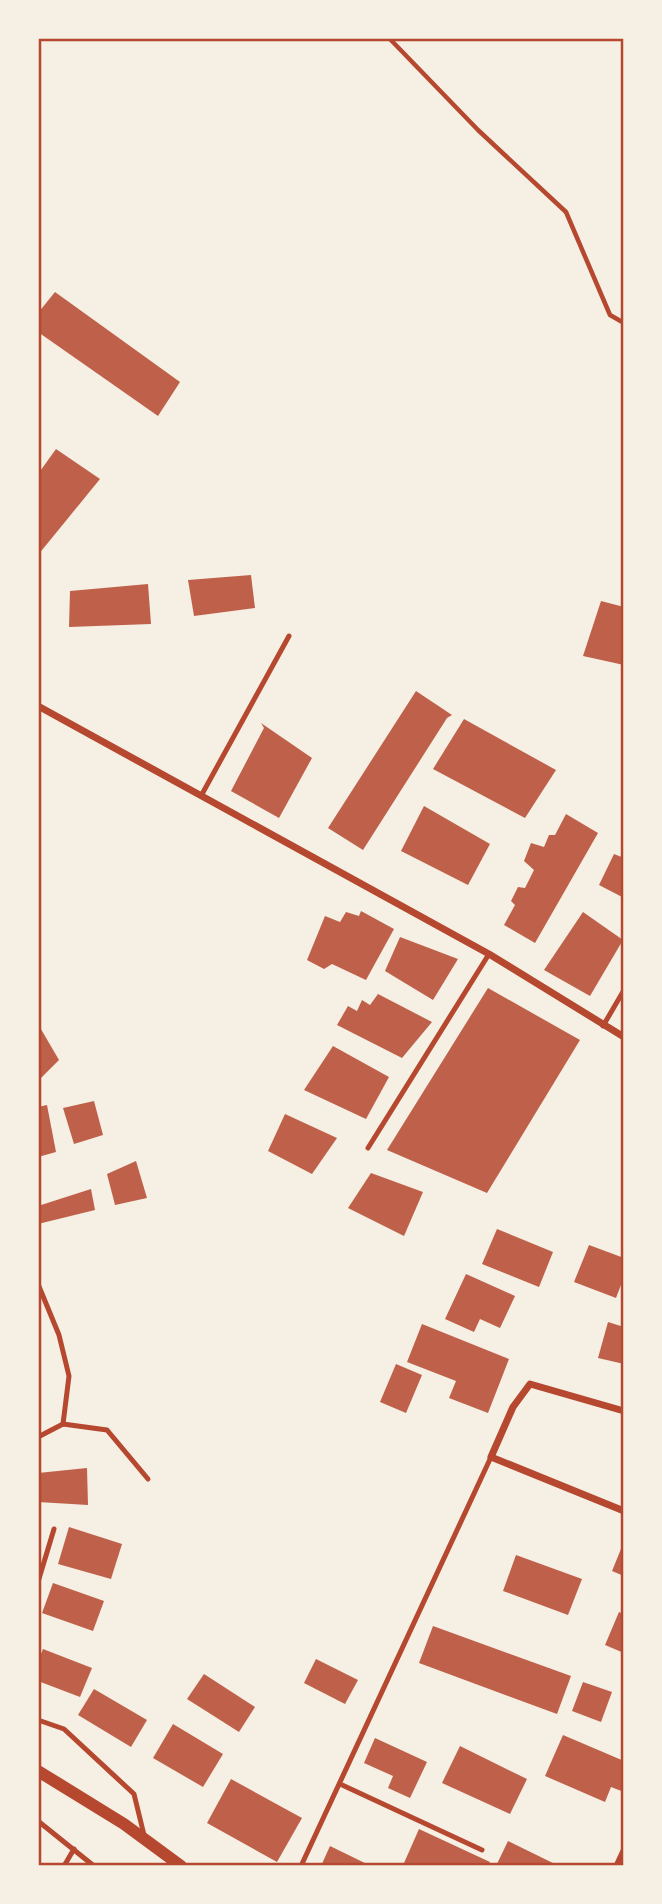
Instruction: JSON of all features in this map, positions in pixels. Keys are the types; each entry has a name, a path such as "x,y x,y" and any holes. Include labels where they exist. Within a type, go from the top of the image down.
{"street":[{"path":"38,706 489,954 624,1037"},
{"path":"624,1411 530,1384 513,1407 491,1457 624,1511"},
{"path":"38,1771 146,1840 181,1866"},
{"path":"617,1866 624,1851"}],"lane":[{"path":"201,796 289,636"},
{"path":"368,1148 489,954"},
{"path":"603,1026 624,990"},
{"path":"38,1284 60,1335 69,1376 63,1424"},
{"path":"38,1437 63,1424 107,1430 148,1479"},
{"path":"301,1866 491,1457"},
{"path":"38,1582 54,1529"},
{"path":"38,1720 64,1730 134,1794 146,1840"},
{"path":"340,1784 482,1850"},
{"path":"38,1821 94,1866"},
{"path":"64,1866 74,1849"}],"path":[{"path":"389,38 478,130 566,212 610,316 624,323"}],"building":[{"path":"55,292 180,382 158,416 38,332 38,313"},
{"path":"56,449 100,479 38,555 38,474"},
{"path":"251,575 255,608 194,616 188,580"},
{"path":"148,584 151,624 69,627 70,591"},
{"path":"601,601 624,607 624,665 583,656"},
{"path":"416,691 452,715 447,718 363,850 328,828"},
{"path":"464,719 556,770 525,818 433,769"},
{"path":"261,723 312,758 279,818 231,791 264,728"},
{"path":"424,806 490,844 468,885 401,851"},
{"path":"566,814 598,833 535,943 504,925 515,905 511,901 518,887 525,888 534,870 524,861 531,843 544,847 549,835 555,835"},
{"path":"614,854 624,858 624,898 599,885"},
{"path":"361,911 394,929 366,980 332,964 324,969 307,960 325,916 340,922 346,912 359,916"},
{"path":"583,912 623,940 590,996 544,970"},
{"path":"400,937 458,959 433,1000 385,971"},
{"path":"488,988 580,1040 487,1193 387,1150"},
{"path":"378,994 432,1022 402,1058 337,1025 348,1006 357,1011 362,1000 370,1005"},
{"path":"38,1024 59,1060 38,1081"},
{"path":"333,1046 389,1077 366,1119 304,1090"},
{"path":"94,1101 103,1135 74,1144 63,1108"},
{"path":"47,1105 56,1152 38,1157 38,1107"},
{"path":"285,1114 337,1138 312,1174 268,1151"},
{"path":"136,1161 147,1198 115,1205 107,1174"},
{"path":"371,1173 423,1192 404,1236 348,1208"},
{"path":"91,1189 95,1210 38,1224 38,1206"},
{"path":"497,1229 553,1252 539,1287 482,1264"},
{"path":"589,1245 624,1258 624,1277 616,1298 574,1282"},
{"path":"466,1274 515,1296 500,1328 480,1319 474,1332 445,1319"},
{"path":"608,1322 624,1327 624,1364 598,1358"},
{"path":"422,1324 509,1359 488,1413 449,1398 456,1381 407,1362"},
{"path":"396,1364 422,1375 406,1413 380,1402"},
{"path":"87,1468 88,1505 38,1502 38,1473"},
{"path":"69,1527 122,1544 111,1579 58,1564"},
{"path":"624,1544 624,1576 612,1571"},
{"path":"516,1555 582,1579 568,1615 503,1591"},
{"path":"53,1583 104,1601 93,1631 42,1613"},
{"path":"619,1612 624,1614 624,1653 605,1645"},
{"path":"433,1626 571,1676 557,1714 419,1663"},
{"path":"43,1649 92,1668 80,1697 38,1681 38,1661"},
{"path":"316,1659 358,1680 345,1704 304,1683"},
{"path":"204,1674 255,1707 239,1732 187,1699"},
{"path":"583,1682 612,1692 601,1722 572,1711"},
{"path":"94,1689 147,1720 131,1747 78,1715"},
{"path":"173,1724 223,1754 203,1787 153,1758"},
{"path":"563,1735 624,1761 624,1792 611,1787 605,1802 545,1776"},
{"path":"375,1738 427,1762 410,1798 388,1788 393,1776 364,1763"},
{"path":"460,1746 527,1779 510,1814 442,1783"},
{"path":"231,1779 302,1818 277,1862 207,1823"},
{"path":"419,1829 490,1862 488,1866 410,1866 404,1863"},
{"path":"508,1841 559,1866 496,1866"},
{"path":"330,1846 371,1866 321,1866"}]}
